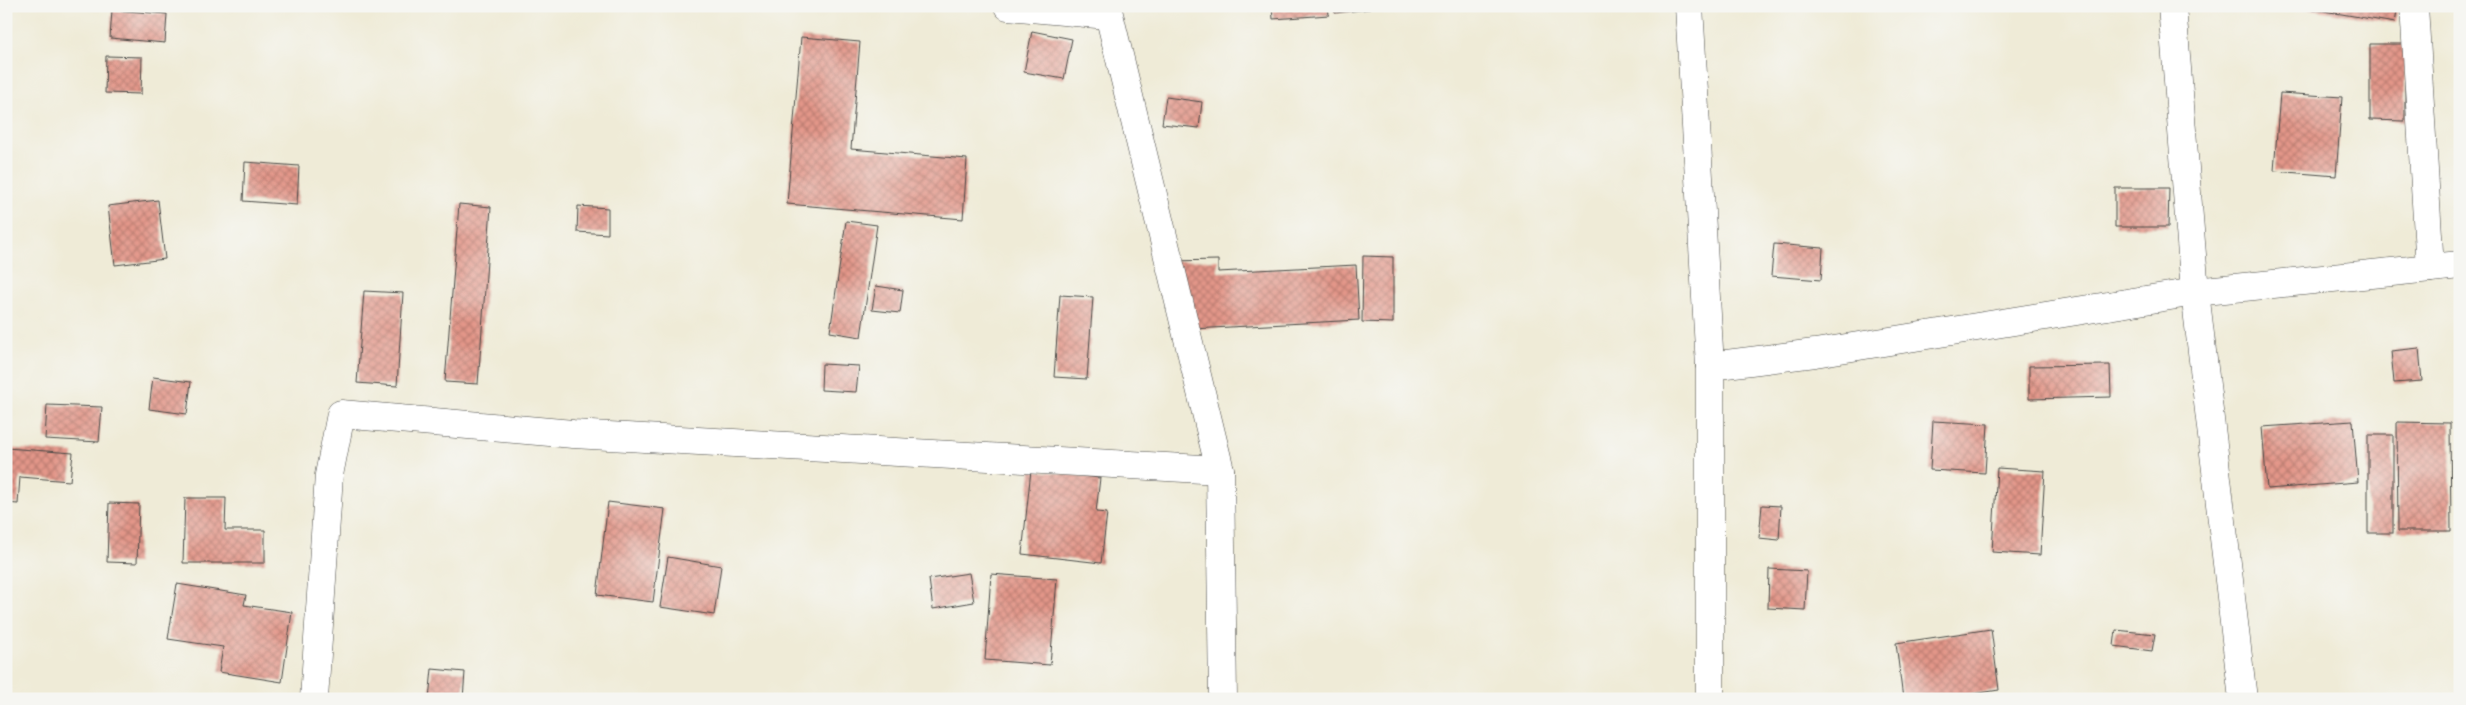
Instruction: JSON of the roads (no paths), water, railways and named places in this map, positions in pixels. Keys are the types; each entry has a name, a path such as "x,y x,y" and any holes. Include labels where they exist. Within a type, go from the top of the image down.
{"street":[{"path":"1008,6 1108,11 1220,470 1224,699"},
{"path":"1689,6 1710,366 1710,699"},
{"path":"2172,6 2195,292 2244,699"},
{"path":"2414,6 2430,268"},
{"path":"1710,366 1815,352 2195,292 2460,265"},
{"path":"314,699 329,475 341,414 573,434 1220,470"}]}
